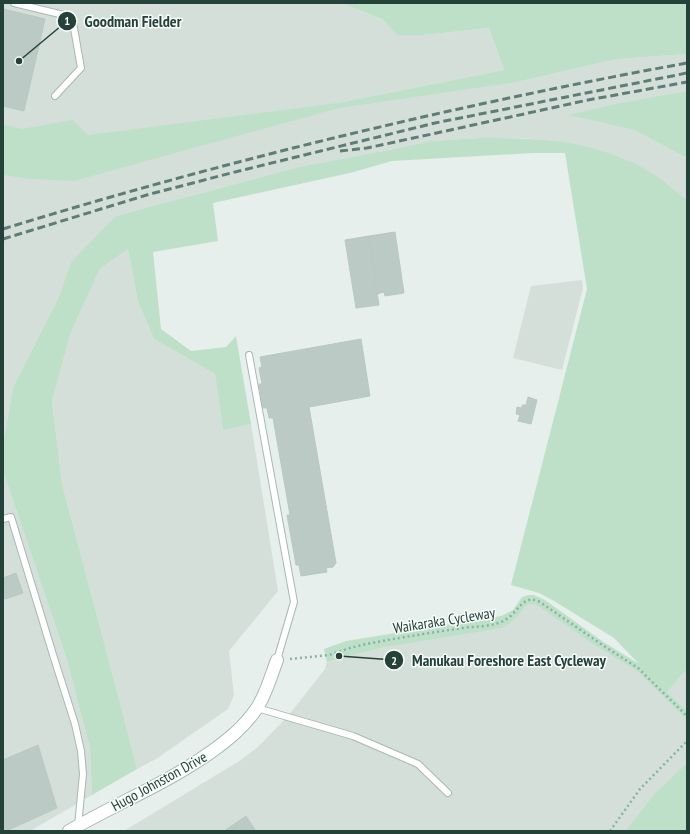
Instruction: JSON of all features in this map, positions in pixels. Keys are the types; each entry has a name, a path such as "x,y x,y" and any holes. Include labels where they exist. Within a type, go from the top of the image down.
{"street":[{"name":"Hugo Johnston Drive","path":"73,828 185,770 231,737 257,708 266,690 277,660"}],"lane":[{"path":"14,3 72,17 81,68 55,96"},
{"path":"249,355 294,602 277,660"},
{"path":"3,519 11,517 75,724 81,751 82,774 73,828"},
{"path":"257,708 353,736 418,764 448,793"}],"path":[{"name":"Waikaraka Cycleway","path":"277,660 313,658 329,655 362,645 500,622 511,616 524,602 534,599 638,668 687,716"},
{"path":"610,831 640,790 687,741"}],"shaded area":[{"path":"3,3 341,3 382,19 397,35 424,35 489,28 504,70 338,103 517,82 617,59 687,54 687,91 569,115 634,130 687,158 687,200 669,185 641,167 622,158 586,147 556,141 523,138 480,138 431,141 303,166 134,211 71,262 58,299 13,387 3,445"},
{"path":"128,249 138,302 154,339 215,374 223,429 251,424 278,591 229,651 234,695 228,709 156,759 137,769 62,484 52,401 71,332 100,269"},
{"path":"582,280 583,288 562,370 513,358 531,286"},
{"path":"3,471 66,657 90,748 92,795 30,831 3,831"},
{"path":"530,604 535,604 597,647 637,671 687,720 687,763 655,793 625,831 124,831 241,760 259,746 288,716 325,669 327,662 519,615 525,607"},
{"path":"687,669 687,711 667,692"}],"green space":[{"path":"341,3 687,3 687,54 617,59 517,82 339,108 74,181 30,179 3,175 3,124 21,129 73,120 88,135 338,103 504,70 489,28 424,35 397,35 382,19"},
{"path":"687,91 687,158 634,130 568,115 615,104"},
{"path":"480,138 547,140 577,144 599,150 621,157 640,166 665,182 687,200 687,669 667,692 687,711 687,720 637,671 597,647 535,604 530,604 525,607 519,615 502,628 385,647 327,662 324,649 346,641 501,616 513,610 522,597 534,595 545,600 602,641 639,664 614,638 539,593 511,585 587,289 565,153 533,153 392,161 350,173 213,203 218,241 153,252 161,329 191,351 226,347 236,336 251,424 223,430 215,374 154,339 138,302 128,249 100,269 71,332 52,401 62,484 137,769 92,795 90,748 66,657 3,471 3,445 13,387 58,299 71,262 115,217 134,211 303,166 431,141"},
{"path":"687,763 687,831 625,831 655,793"}],"building":[{"path":"3,9 45,19 24,111 3,106"},
{"path":"395,232 404,293 385,296 384,292 377,294 369,236"},
{"path":"369,236 379,305 356,308 345,240"},
{"path":"361,339 370,396 309,407 336,563 333,567 326,568 327,572 301,576 299,565 296,565 287,515 290,515 273,418 269,418 267,408 263,408 259,384 262,384 259,368 262,367 260,357"},
{"path":"528,397 537,400 531,424 518,421 520,415 516,414 517,407 522,408 522,405 526,405"},
{"path":"16,573 23,593 5,599 3,593 3,578"},
{"path":"38,745 57,808 3,831 3,760"},
{"path":"246,816 256,831 224,831"}],"railway":[{"path":"3,229 172,180 342,136 514,97 687,63"},
{"path":"3,239 150,194 435,123 687,73"},
{"path":"340,151 367,148 588,100 687,82"}],"place":[{"name":"Goodman Fielder","path":"19,61"},
{"name":"Manukau Foreshore East Cycleway","path":"339,656"}]}
